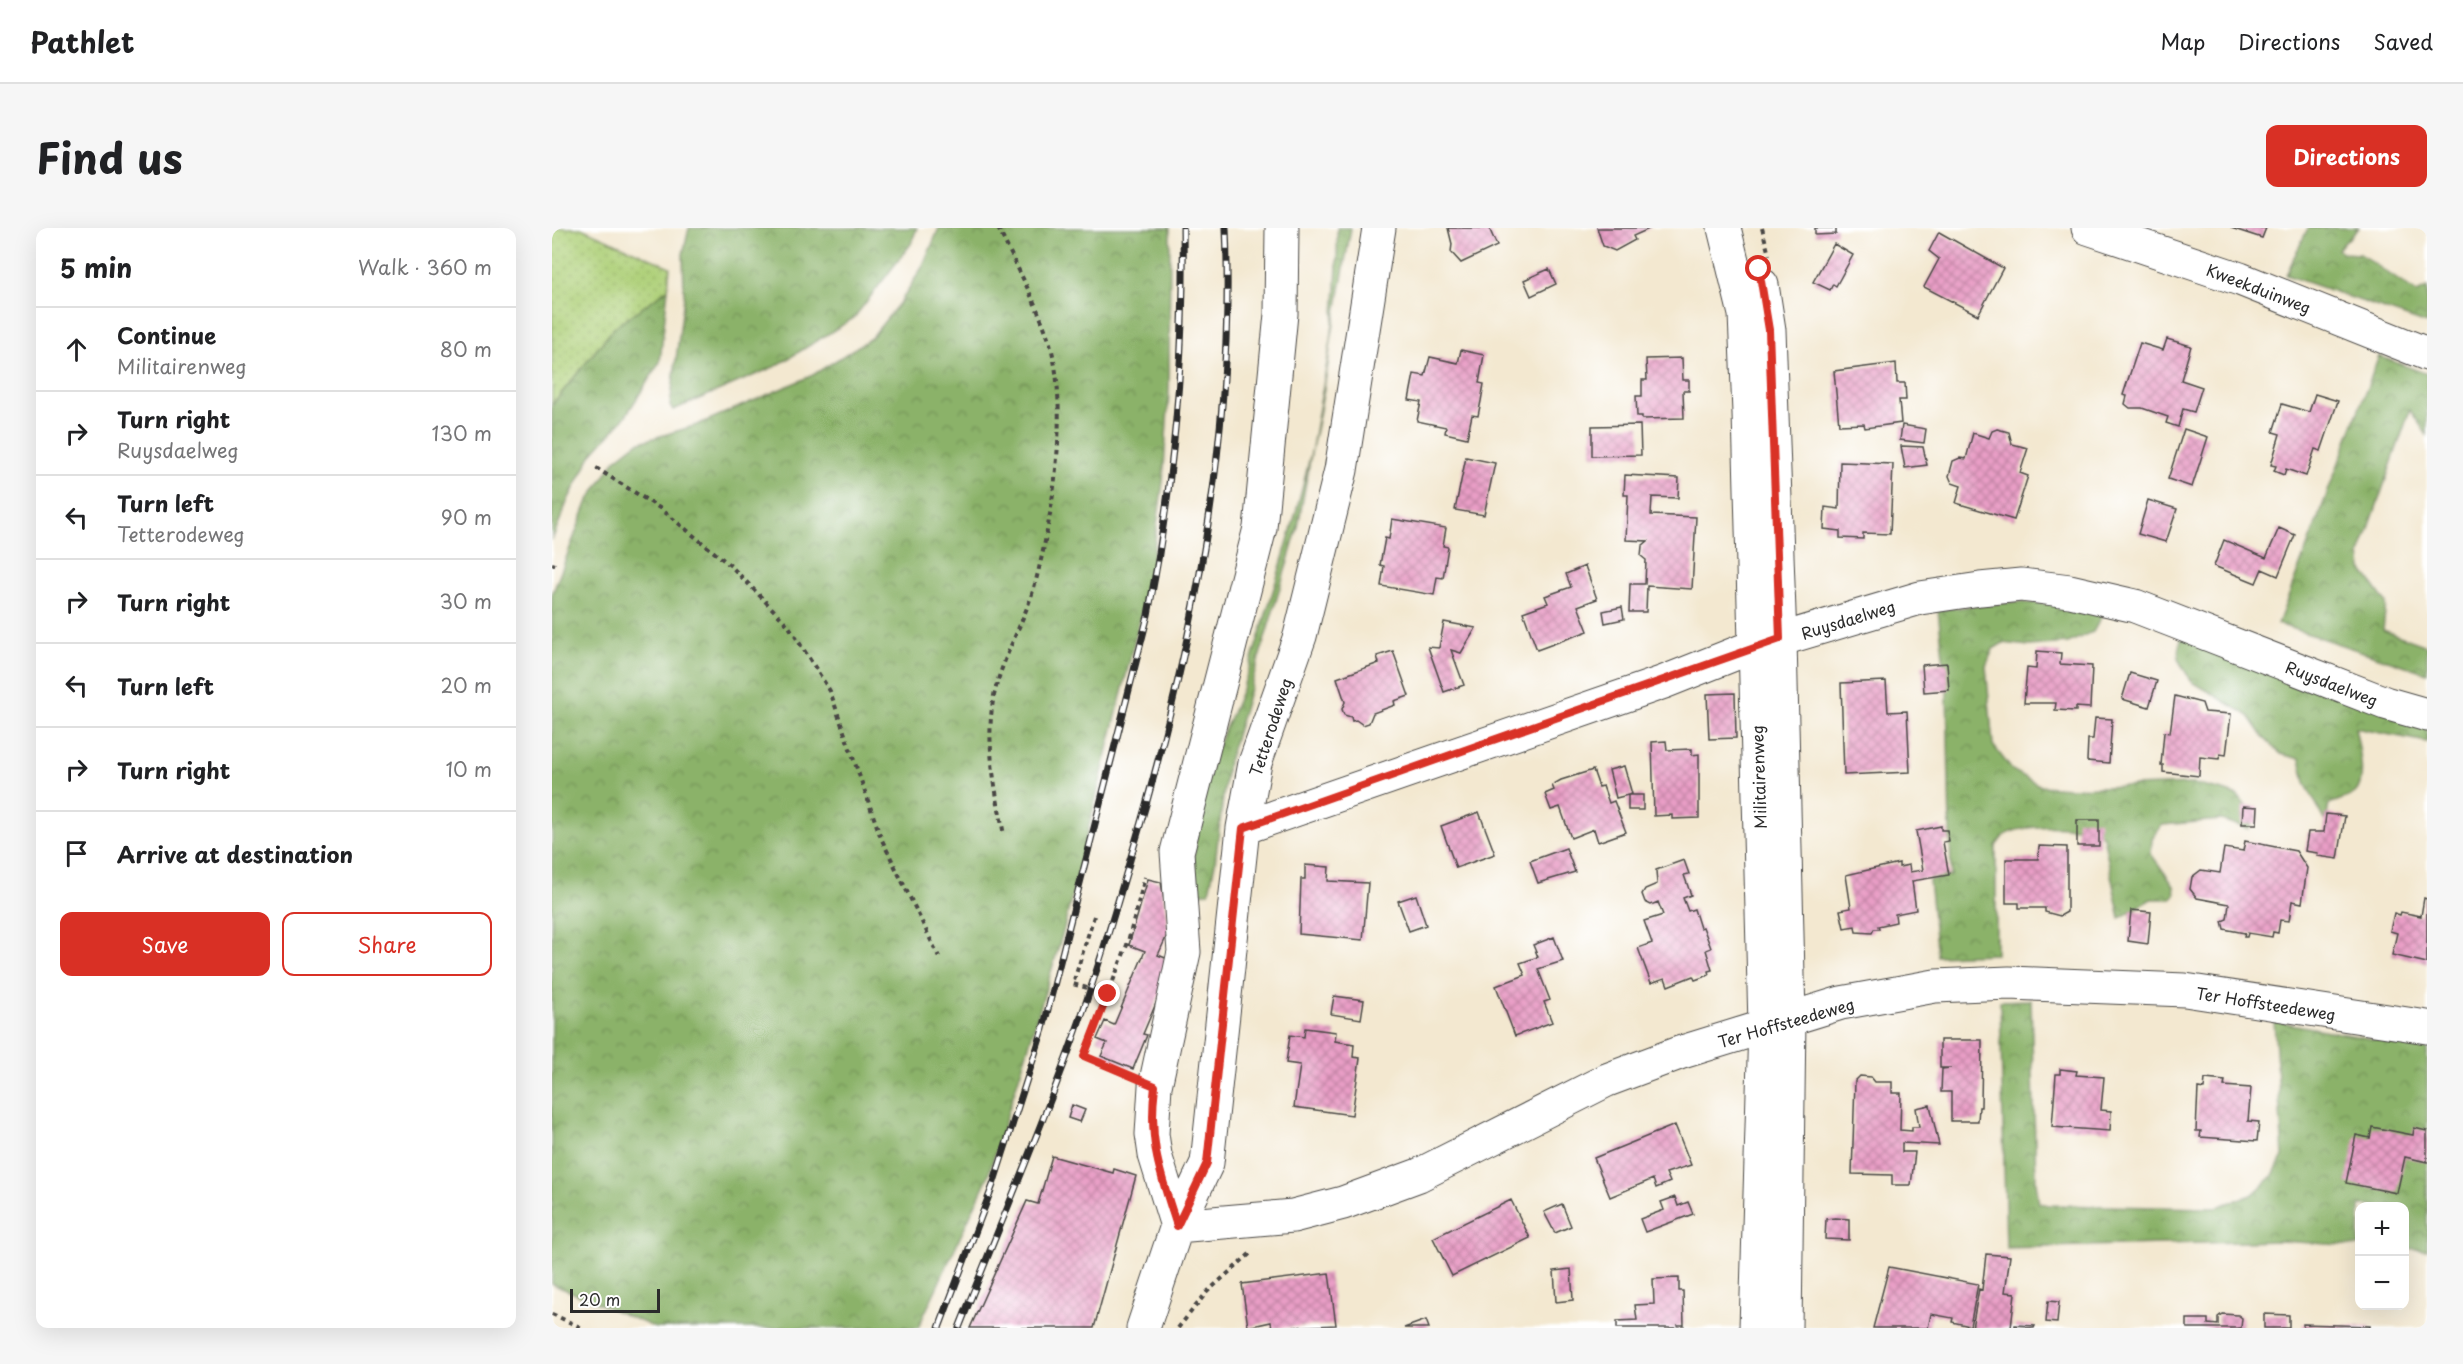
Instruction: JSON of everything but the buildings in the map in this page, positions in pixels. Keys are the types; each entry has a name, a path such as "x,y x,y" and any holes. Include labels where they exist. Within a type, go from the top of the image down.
{"street":[{"path":"1177,1226 1155,1155 1152,1110 1155,1086 1184,952 1177,852 1260,528 1281,314 1282,228"},
{"name":"Tetterodeweg","path":"1143,1328 1177,1226 1207,1163 1243,828 1255,763 1300,636 1341,470 1379,228"},
{"name":"Militairenweg","path":"1724,228 1745,314 1767,644"},
{"name":"Militairenweg","path":"1748,228 1759,269 1769,330 1767,644 1785,1328"},
{"name":"Kweekduinweg","path":"2088,228 2240,279 2427,354"},
{"name":"Ruysdaelweg","path":"1243,828 1767,644 1920,598 2021,585 2070,591 2135,606 2385,703 2427,715"},
{"name":"Ter Hoffsteedeweg","path":"1177,1226 1293,1216 1386,1189 1607,1080 1777,1022 1841,1003 1935,986 2009,983 2185,990 2427,1027"},
{"name":"Militairenweg","path":"1756,1328 1777,1022"}],"path":[{"path":"998,228 1024,280 1049,342 1059,397 1053,495 1035,585 995,689 989,725 1004,835"},
{"path":"596,468 670,516 731,566 788,625 830,691 881,838 939,957"},
{"path":"1155,1086 1084,1056 1127,945 1147,872 1177,852"},
{"path":"1094,916 1073,984 1108,994"},
{"path":"1178,1328 1207,1292 1293,1216"},
{"path":"552,1314 582,1328"}],"green space":[{"path":"552,228 581,228 670,267 668,289 614,328 552,405"},
{"path":"689,228 917,228 911,244 854,318 776,366 673,410 670,406 684,297 683,254"},
{"path":"939,228 1170,228 1169,393 1163,482 1149,582 1063,932 987,1179 918,1328 656,1328 552,1284 552,595 587,503 615,460 637,443 697,425 813,375 871,338 901,301 923,266"},
{"path":"1337,228 1351,228 1331,339 1336,285"},
{"path":"2308,228 2359,228 2338,249 2342,253 2360,254 2417,293 2427,288 2427,324 2286,275"},
{"path":"668,289 660,362 625,417 592,454 568,500 552,540 552,405 614,328"},
{"path":"1331,339 1322,397 1313,445"},
{"path":"2379,356 2427,374 2427,435 2410,410 2360,554 2362,569 2386,603 2383,630 2427,646 2427,673 2278,624"},
{"path":"1313,445 1298,527 1227,766 1215,863 1209,892 1192,895 1198,825 1204,790 1218,746 1248,672 1297,508"},
{"path":"2014,602 2069,605 2103,614 2093,632 2068,643 2029,646 2003,643 1993,649 1986,666 1993,745 2012,770 2041,786 2070,788 2194,784 2238,796 2246,806 2251,823 2249,829 2221,820 2162,825 2152,839 2151,854 2174,886 2175,894 2171,899 2151,899 2120,918 2103,836 2083,829 2055,826 2014,831 2004,836 1996,846 1996,954 1937,956 1929,880 1951,876 1947,693 1938,610"},
{"path":"2181,637 2427,714 2427,742 2355,728 2362,771 2359,787 2352,795 2329,804 2326,822 2305,783 2300,759 2281,754 2265,739 2249,716 2191,681 2178,659"},
{"path":"2031,1000 2036,1182 2039,1203 2049,1205 2214,1208 2252,1195 2272,1177 2283,1156 2274,1021 2427,1049 2427,1250 2409,1248 2409,1202 2355,1202 2355,1246 2280,1241 2006,1248 2000,1001"}],"railway":[{"path":"939,1328 993,1185 1043,1029 1148,615 1157,567 1176,423 1182,325 1183,228"},
{"path":"959,1328 1041,1125 1084,1008 1130,860 1172,705 1190,627 1216,468 1227,308 1226,228"}],"route":[{"path":"1108,994 1084,1056 1155,1086 1152,1134 1155,1155 1177,1226 1207,1163 1243,828 1664,682 1742,651 1780,639 1769,330 1759,269"}]}
